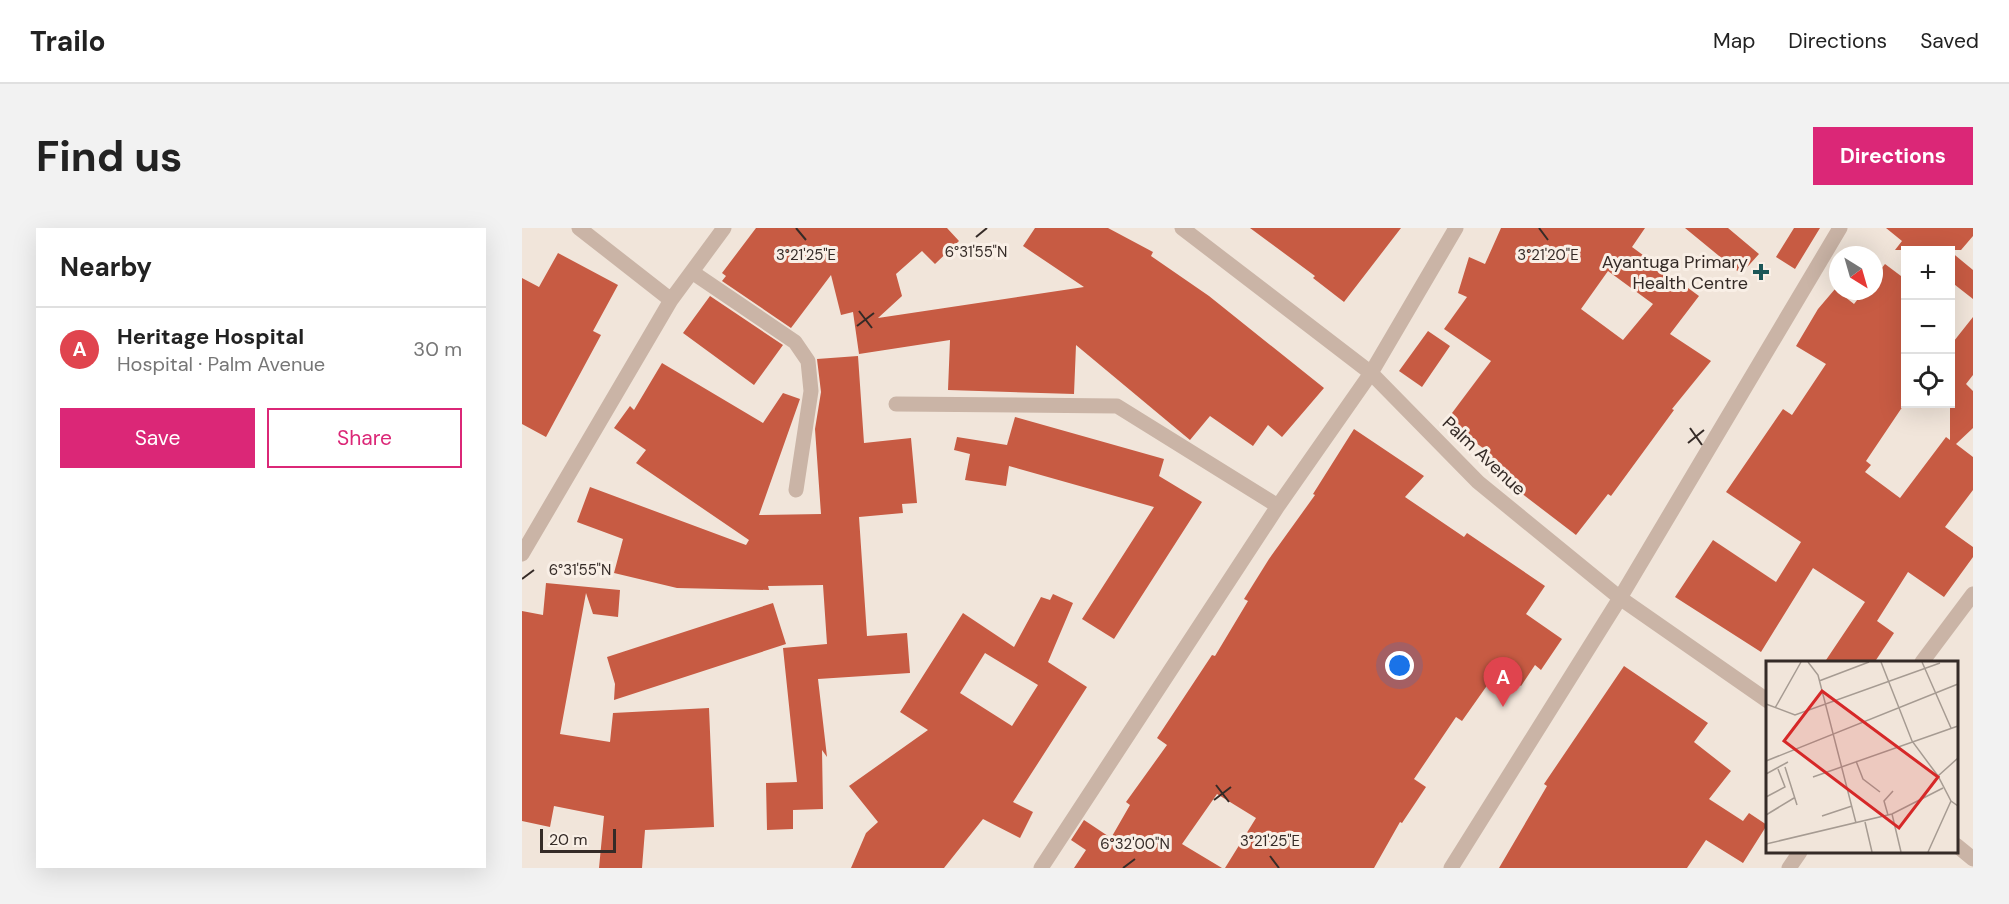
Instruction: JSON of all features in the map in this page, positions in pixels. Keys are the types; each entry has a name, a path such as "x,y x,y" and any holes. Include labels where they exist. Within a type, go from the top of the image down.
{"street":[{"path":"579,228 671,300"},
{"path":"522,554 671,300 724,228"},
{"name":"Palm Avenue","path":"1182,228 1371,373 1478,482 1620,598 1766,700"},
{"path":"1041,868 1278,506 1371,373 1456,228"},
{"path":"1451,868 1620,598 1840,228"},
{"path":"692,272 795,342 805,353 811,391 796,490"},
{"path":"896,404 1117,406 1278,506"},
{"path":"1923,661 1973,594"},
{"path":"1958,847 1973,859"},
{"path":"1790,868 1799,853"}],"building":[{"path":"756,228 947,228 959,241 935,264 922,251 896,274 902,296 878,318 1084,287 1023,246 1035,228 1108,228 1153,252 1151,256 1209,296 1324,388 1282,437 1268,425 1253,446 1210,416 1190,440 1076,345 1074,394 948,390 950,340 859,354 853,312 841,315 831,275 791,328 722,281 726,276 722,273"},
{"path":"1250,228 1401,228 1344,302 1313,278 1315,276"},
{"path":"1501,228 1645,228 1632,247 1699,296 1670,334 1711,361 1672,409 1674,410 1611,496 1608,494 1576,535 1508,483 1514,476 1484,456 1487,451 1446,421 1491,361 1444,329 1467,297 1458,293 1469,257 1485,264","holes":["1608,271 1653,304 1623,340 1581,309"]},
{"path":"1685,228 1728,228 1759,254 1741,274"},
{"path":"1794,228 1820,228 1795,269 1776,257"},
{"path":"1886,228 1973,228 1973,236 1961,250 1955,250 1955,246 1901,246 1901,250 1895,250 1902,241"},
{"path":"558,253 618,285 593,331 601,335 546,437 522,424 522,278 539,287"},
{"path":"1955,255 1973,270 1973,299 1955,285"},
{"path":"1885,264 1901,276 1902,408 1866,461 1871,465 1865,472 1900,498 1946,437 1950,440 1950,408 1955,408 1955,340 1973,317 1973,375 1966,384 1973,391 1973,428 1956,444 1973,457 1973,490 1945,527 1973,547 1973,557 1944,597 1908,572 1877,621 1894,633 1875,661 1825,661 1865,602 1813,568 1761,652 1675,597 1713,540 1776,582 1801,542 1726,492 1783,409 1792,415 1826,364 1796,346 1818,309 1829,296 1829,300 1849,300 1854,304 1857,300 1883,300 1883,267"},
{"path":"710,296 783,345 754,385 683,333"},
{"path":"1428,331 1450,346 1422,387 1399,371"},
{"path":"858,356 864,443 911,438 917,503 902,504 903,513 859,517 867,636 907,633 910,673 818,679 827,757 822,750 823,809 793,810 793,829 767,830 766,783 797,782 783,648 827,644 823,585 768,586 769,590 677,588 614,573 623,539 577,522 590,487 746,545 749,540 636,463 646,450 614,428 630,406 634,410 662,363 763,423 783,393 800,399 759,515 821,514 815,429 821,392 817,359"},
{"path":"1015,417 1164,459 1159,476 1202,502 1114,639 1082,619 1154,507 1009,466 1006,486 965,480 970,454 954,450 957,437 1007,445"},
{"path":"1354,429 1424,476 1405,497 1464,537 1467,533 1545,586 1526,614 1562,639 1541,670 1535,665 1521,686 1498,670 1462,721 1456,717 1414,779 1426,787 1402,823 1400,822 1374,868 1225,868 1256,818 1217,794 1182,844 1222,868 1074,868 1086,850 1071,840 1084,820 1111,838 1130,805 1126,802 1167,745 1157,738 1212,655 1215,656 1248,601 1244,599 1269,559 1315,495 1313,494"},
{"path":"546,583 620,590 618,617 593,614 586,593 560,734 610,742 613,713 709,708 714,827 645,830 642,868 599,868 604,816 554,806 550,827 522,821 522,611 543,615"},
{"path":"1053,594 1073,603 1048,662 1087,687 1013,802 1033,812 1020,838 983,819 944,868 851,868 866,833 878,822 849,786 928,730 900,712 963,613 1014,647 1041,597 1050,600","holes":["985,653 1038,685 1012,726 960,693"]},
{"path":"773,603 786,644 614,700 615,684 607,657"},
{"path":"1624,666 1708,723 1694,742 1731,771 1709,799 1743,821 1749,813 1766,827 1743,863 1706,840 1687,868 1499,868 1547,786 1544,784"}],"place":[{"name":"Ayantuga Primary Health Centre","path":"1761,272"},
{"name":"Heritage Hospital","path":"1503,707"}]}
